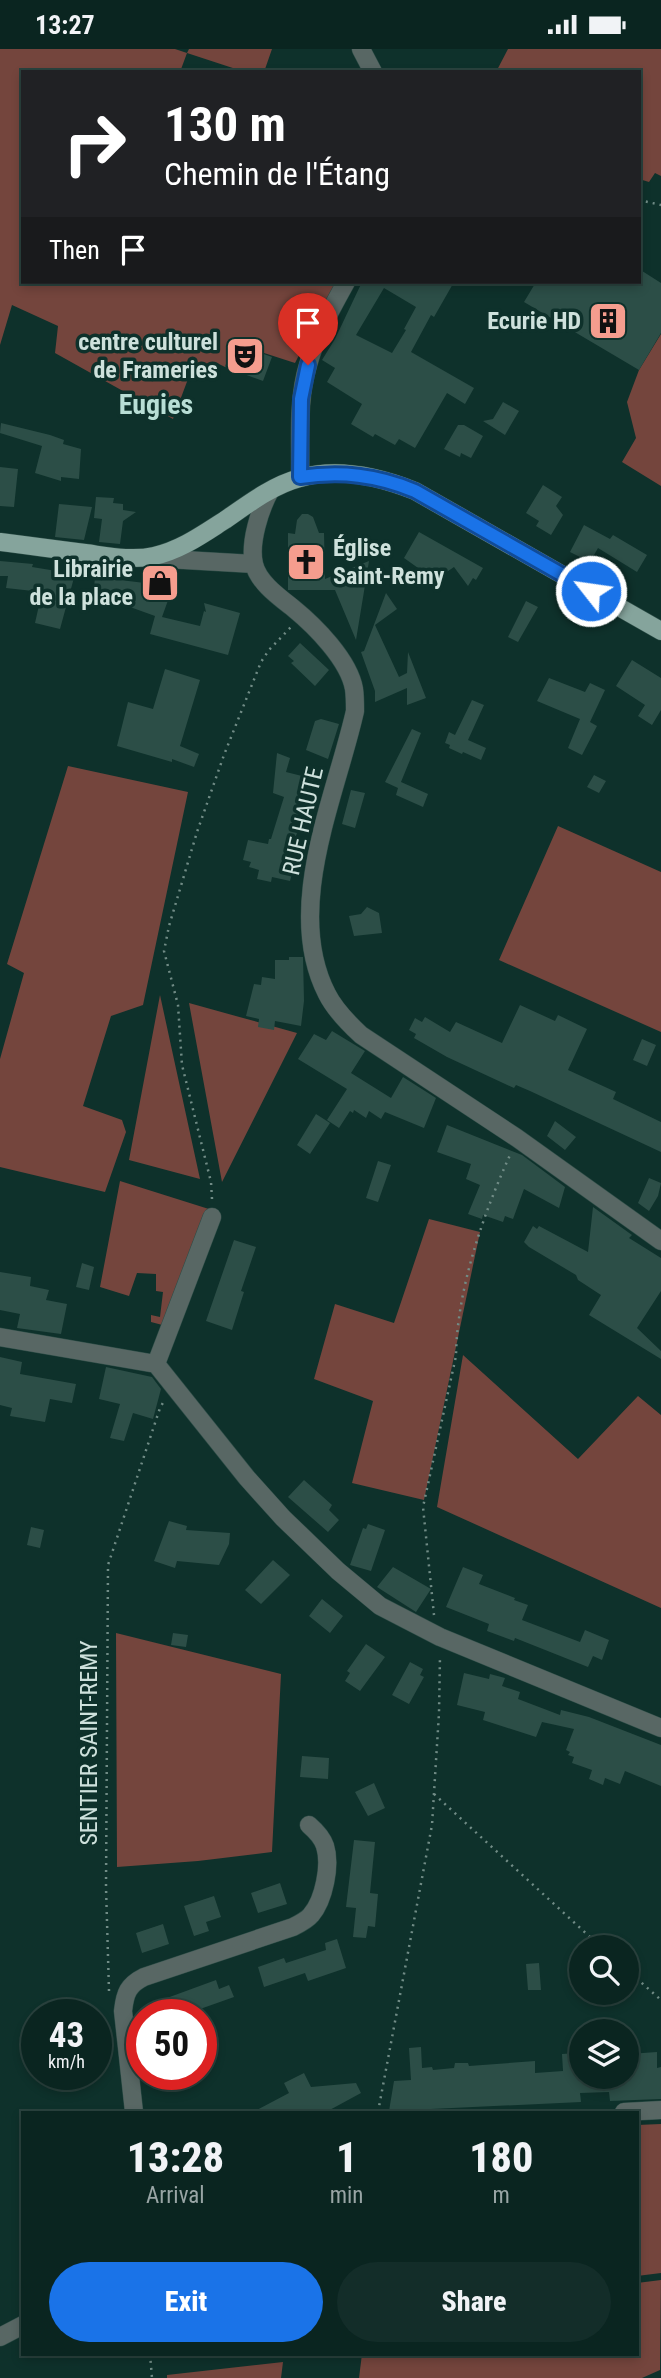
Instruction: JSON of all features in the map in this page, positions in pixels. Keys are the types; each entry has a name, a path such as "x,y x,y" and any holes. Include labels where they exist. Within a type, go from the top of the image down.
{"main road":[{"path":"0,542 116,557 145,558 177,549 200,537 270,491 300,477 344,474 368,476 415,491 661,631"}],"street":[{"path":"361,49 372,70"},
{"path":"300,477 301,399 308,365 320,331 345,284"},
{"path":"145,558 254,564 260,509 270,491"},
{"name":"RUE HAUTE","path":"254,564 275,594 303,616 321,635 346,667 354,689 355,711 323,824 313,883 312,941 317,968 327,995 342,1017 361,1035 517,1137 661,1241"},
{"path":"156,1364 212,1217"},
{"path":"0,1337 156,1364 247,1478 283,1518 380,1606 440,1637 661,1728"},
{"path":"134,2111 123,2011 125,1994 132,1983 144,1977 293,1927 310,1916 319,1903 327,1861 325,1845 319,1833 309,1825"},
{"path":"639,2111 661,2110"},
{"path":"0,2337 21,2326"}],"path":[{"path":"641,200 661,205"},
{"path":"212,1217 211,1182 182,1065 176,996 164,951 197,832 261,662 284,633 303,616"},
{"path":"378,2111 432,1825 439,1713 440,1637 435,1623 423,1507 456,1356 456,1334 469,1272 491,1196 517,1137"},
{"name":"SENTIER SAINT-REMY","path":"110,1998 106,1887 108,1565 160,1408 174,1385"},
{"path":"434,1794 588,1935"},
{"path":"639,1981 661,2000"},
{"path":"150,2356 152,2378"}],"shaded area":[{"path":"0,49 175,49 187,53 181,70 21,70 21,284 335,284 295,363 233,343 225,367 217,363 211,375 191,371 173,419 55,353 58,326 12,305 0,345"},
{"path":"189,49 272,49 265,70 239,70 187,53"},
{"path":"508,49 661,49 661,176 655,173 649,182 641,180 641,70 497,70"},
{"path":"661,334 661,486 622,462 636,438 627,402 639,370"},
{"path":"68,766 188,792 143,1005 111,1016 83,1106 122,1120 126,1132 105,1192 0,1167 0,1059 24,973 7,964"},
{"path":"558,826 661,872 661,1032 499,960"},
{"path":"160,995 200,1179 129,1160"},
{"path":"189,1003 297,1033 222,1182"},
{"path":"120,1181 212,1210 170,1327 151,1322 151,1315 160,1317 163,1292 156,1291 156,1274 137,1273 129,1296 100,1287"},
{"path":"429,1219 480,1232 424,1500 352,1483 373,1401 314,1379 335,1304 394,1323"},
{"path":"463,1355 578,1459 638,1396 661,1415 661,1608 437,1507"},
{"path":"116,1633 281,1674 272,1852 117,1867"},
{"path":"661,2124 661,2273 639,2276 639,2125"},
{"path":"661,2280 660,2370 642,2378 359,2378 362,2356 639,2356 639,2283"},
{"path":"283,2362 281,2378 167,2378 167,2375"}],"building":[{"name":"Ecurie HD","path":"641,270 661,283 661,333 639,370 524,302 535,284 641,284"},
{"path":"361,284 453,284 434,317 431,315 411,352 474,388 465,404 447,393 415,448 399,439 395,445 375,434 373,437 351,424 362,404 327,382 335,368 322,360","holes":["384,288 416,307 404,329 406,330 392,353 356,335"]},
{"path":"233,343 272,357 263,381 225,367"},
{"path":"503,402 519,411 505,435 483,421 493,419"},
{"path":"1,423 50,435 64,440 63,444 81,449 79,479 61,477 61,481 35,473 42,446 0,433"},
{"path":"458,425 464,425 483,436 471,458 461,453 460,457 444,449"},
{"path":"0,467 18,469 14,507 0,506"},
{"path":"543,485 562,497 556,506 563,515 551,535 536,526 539,521 526,513"},
{"path":"96,497 114,498 113,503 123,504 123,510 136,512 123,521 120,544 99,542 102,519 94,518"},
{"path":"59,504 92,507 84,540 55,537"},
{"name":"Église Saint-Remy","path":"302,514 313,517 319,533 324,533 325,579 369,561 356,640 335,590 288,590 288,533 295,534 297,520"},
{"path":"584,525 610,539 613,535 647,555 637,572 598,548 590,562 570,552"},
{"path":"419,532 483,568 476,580 473,578 468,586 454,567 435,580 404,558"},
{"path":"0,561 33,564 32,567 75,574 60,629 35,623 42,592 6,588 8,576 0,576"},
{"path":"149,575 176,578 162,617 200,626 204,611 206,612 204,603 240,613 228,655 150,634 155,616 119,603 93,599 95,577 145,583"},
{"path":"386,593 397,609 375,625 399,677 407,673 408,652 426,698 407,705 407,688 375,702 375,691 361,652 364,651"},
{"path":"526,601 538,607 518,642 508,637"},
{"path":"300,643 329,670 315,686 291,663 294,661 288,656"},
{"path":"632,660 661,678 661,710 652,725 638,716 645,705 616,686"},
{"path":"165,669 200,680 180,746 199,754 194,767 117,746 128,702 153,709"},
{"path":"549,678 585,692 590,683 605,690 590,722 597,726 582,755 568,748 580,719 537,701"},
{"path":"472,700 484,705 468,740 486,748 481,760 449,748 450,745 445,743 449,732 455,735"},
{"path":"321,719 339,724 328,759 306,750 315,721"},
{"path":"412,729 421,733 401,782 428,794 423,807 396,795 398,788 385,782"},
{"path":"277,753 290,758 286,772 314,779 296,836 302,838 290,881 272,877 271,882 257,879 259,870 249,867 251,862 243,860 248,840 268,844 271,839 284,797 273,793"},
{"path":"594,775 606,781 599,793 587,787"},
{"path":"351,790 365,793 355,828 342,824"},
{"path":"367,907 379,913 382,933 354,936 349,916 361,914"},
{"path":"289,957 303,957 304,1001 301,1026 275,1021 274,1030 258,1027 259,1019 246,1016 254,984 261,985 262,977 275,979 275,960 289,960"},
{"path":"520,1005 555,1021 558,1015 587,1029 568,1070 616,1092 613,1099 661,1122 661,1152 530,1091 516,1085 514,1088 447,1057 414,1038 416,1034 409,1030 415,1018 422,1022 425,1017 450,1032 456,1022 502,1043"},
{"path":"332,1031 365,1051 351,1073 391,1098 403,1077 436,1098 424,1128 385,1112 381,1119 369,1111 366,1118 354,1110 353,1113 350,1111 339,1128 327,1120 347,1089 298,1059 314,1034 326,1040"},
{"path":"642,1039 656,1045 647,1066 633,1060"},
{"path":"316,1114 330,1123 310,1154 297,1145"},
{"path":"555,1121 576,1137 565,1150 547,1136"},
{"path":"447,1125 522,1155 565,1187 559,1208 524,1189 513,1219 505,1216 503,1222 483,1215 482,1219 468,1214 480,1185 466,1179 471,1164 437,1152"},
{"path":"378,1161 391,1165 378,1202 366,1198"},
{"path":"649,1178 661,1183 658,1196 649,1211 638,1203"},
{"path":"593,1207 632,1235 629,1238 661,1258 661,1291 637,1328 661,1351 661,1359 589,1315 601,1295 578,1280 576,1275 524,1242 533,1226 537,1229 539,1226 588,1252"},
{"path":"234,1240 256,1247 241,1291 244,1292 232,1330 206,1321"},
{"path":"82,1263 94,1267 89,1290 76,1287"},
{"path":"0,1272 31,1277 30,1286 49,1290 46,1300 67,1304 61,1334 17,1328 20,1314 0,1310"},
{"path":"0,1357 22,1362 20,1374 76,1384 72,1403 50,1399 45,1422 10,1416 12,1408 0,1405"},
{"path":"106,1367 152,1377 161,1389 153,1419 133,1413 124,1441 110,1438 120,1404 99,1399"},
{"path":"304,1480 332,1505 329,1510 339,1520 328,1532 288,1497"},
{"path":"169,1521 187,1526 186,1530 230,1533 229,1544 219,1565 177,1561 175,1568 154,1561"},
{"path":"368,1524 385,1530 371,1571 350,1565 363,1528 366,1529"},
{"path":"31,1527 44,1530 40,1548 27,1545"},
{"path":"273,1560 290,1575 261,1604 245,1590"},
{"path":"393,1567 431,1589 416,1612 377,1587"},
{"path":"463,1567 483,1575 479,1584 528,1605 522,1620 580,1642 585,1630 609,1640 602,1660 593,1656 588,1667 515,1638 514,1641 487,1631 489,1624 446,1607"},
{"path":"322,1599 343,1616 330,1633 309,1616"},
{"path":"173,1633 188,1635 186,1647 171,1645"},
{"path":"366,1644 385,1657 360,1691 345,1681 350,1673 347,1671"},
{"path":"410,1662 423,1669 420,1675 424,1677 409,1704 392,1695"},
{"path":"464,1673 489,1679 490,1674 505,1678 502,1686 520,1692 518,1699 560,1715 561,1710 589,1717 661,1745 661,1786 625,1771 620,1784 605,1778 603,1785 589,1779 592,1770 572,1763 574,1757 568,1755 570,1752 566,1750 574,1729 542,1722 536,1737 483,1720 485,1712 457,1705"},
{"path":"302,1756 329,1758 328,1779 300,1777"},
{"path":"374,1783 385,1808 368,1816 355,1792"},
{"path":"354,1840 375,1842 370,1893 378,1894 375,1927 368,1926 366,1938 353,1937 356,1908 346,1907"},
{"path":"280,1883 287,1904 258,1913 251,1893"},
{"path":"214,1896 221,1917 206,1922 209,1931 194,1936 184,1906"},
{"path":"163,1924 169,1944 142,1953 136,1933"},
{"path":"337,1939 346,1968 308,1981 305,1973 264,1987 258,1967 284,1958 286,1963 326,1950 325,1943"},
{"path":"539,1963 541,1990 528,1990 526,1964"},
{"path":"216,1980 219,1989 229,1985 234,1997 217,2003 217,1999 164,1999"},
{"path":"421,2047 422,2068 432,2067 433,2070 454,2068 455,2063 468,2063 469,2066 535,2061 535,2073 563,2071 562,2054 569,2054 569,2089 639,2089 639,2053 657,2052 657,2068 661,2067 661,2099 610,2101 609,2092 580,2093 581,2102 389,2111 394,2081 411,2080 409,2048"},
{"path":"304,2073 311,2087 356,2083 361,2093 328,2111 255,2111 289,2093 284,2083"}],"place":[{"name":"Ecurie HD","path":"608,321"},
{"name":"centre culturel de Frameries","path":"245,356"},
{"name":"Église Saint-Remy","path":"306,562"},
{"name":"Librairie de la place","path":"160,583"}],"district":[{"name":"Eugies","path":"156,404"}],"route":[{"path":"308,365 301,399 300,477 344,474 390,481 415,491 591,591"}]}
